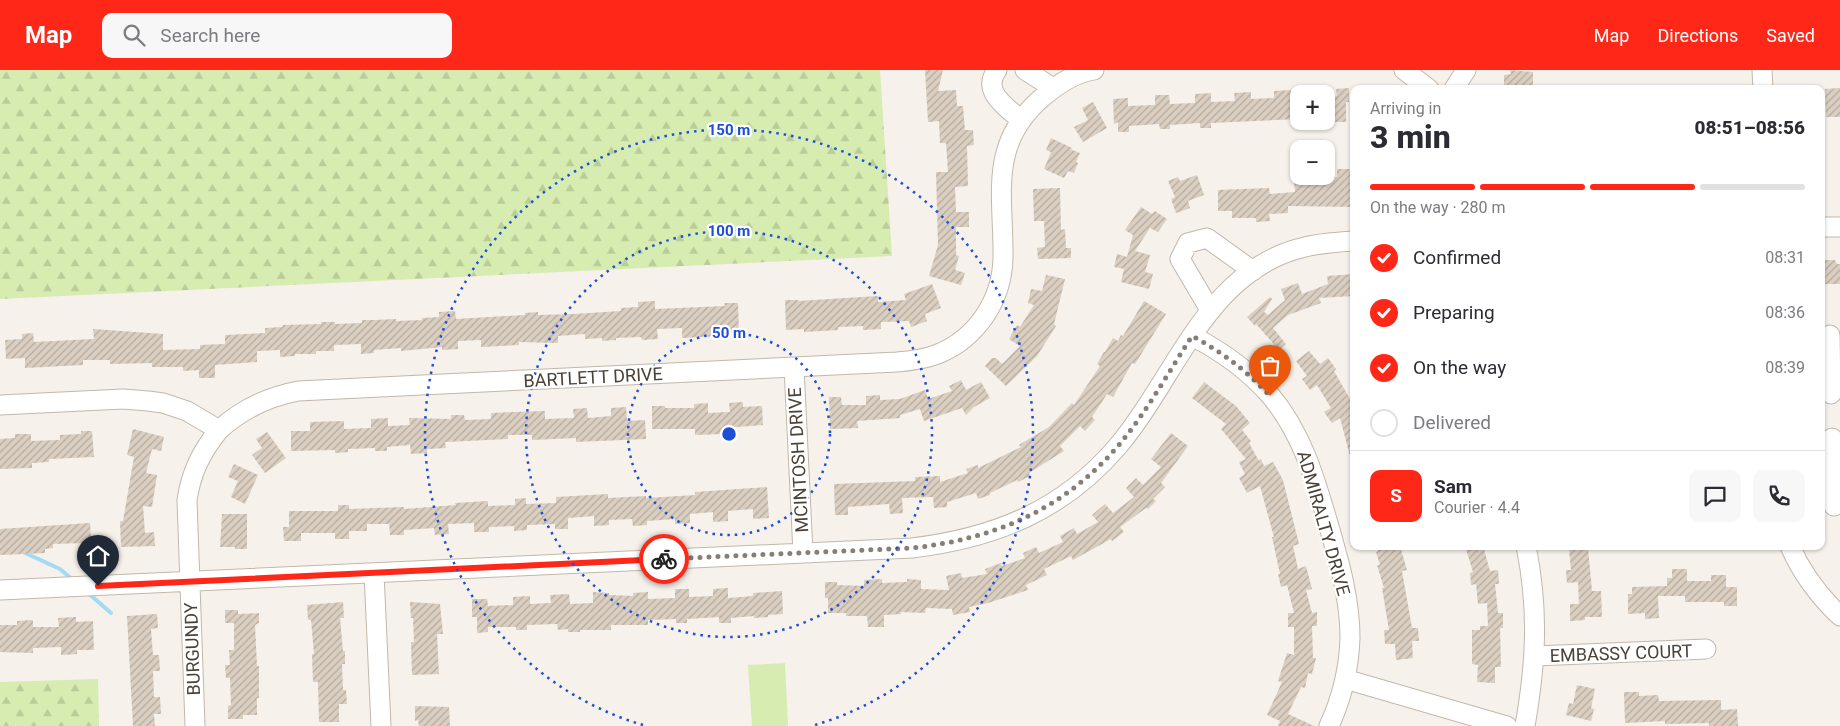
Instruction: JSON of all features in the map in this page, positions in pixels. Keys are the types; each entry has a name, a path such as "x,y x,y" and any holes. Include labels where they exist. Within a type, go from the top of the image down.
{"street":[{"path":"997,70 992,78 991,86 1002,103 1021,120"},
{"path":"1025,70 1053,88"},
{"name":"BARTLETT DRIVE","path":"219,430 251,406 274,396 298,391 794,368 917,360 948,349 974,329 991,306 1000,279 1003,259 1001,180 1005,153 1010,139 1021,120 1036,102 1053,88 1072,78 1094,70"},
{"path":"1457,85 1466,70"},
{"path":"1762,70 1763,85"},
{"path":"1406,71 1424,85"},
{"path":"1825,227 1840,227"},
{"path":"1210,310 1180,259 1188,243 1207,238 1252,271"},
{"path":"0,590 912,548 946,544 993,532 1037,512 1060,498 1082,481 1117,448 1210,310 1234,284 1274,258 1304,247 1329,242 1350,241"},
{"path":"1830,335 1831,394"},
{"name":"ADMIRALTY DRIVE","path":"1192,336 1225,355 1258,383 1282,411 1304,448 1313,471 1346,590 1350,638 1341,696 1329,726"},
{"name":"MCINTOSH DRIVE","path":"794,368 803,553"},
{"path":"0,405 123,399 148,401 163,403 187,411 219,430"},
{"name":"BURGUNDY","path":"195,726 186,514 189,487 199,458 219,430"},
{"path":"1832,438 1832,506"},
{"path":"1525,726 1535,656 1535,614 1532,574 1527,550"},
{"path":"1792,550 1802,572 1811,585 1821,598 1840,616"},
{"path":"374,572 381,726"},
{"name":"EMBASSY COURT","path":"1535,656 1706,649"},
{"path":"1345,679 1506,726"}],"green space":[{"path":"0,70 880,70 892,256 0,299"},
{"path":"785,663 788,726 752,726 748,665"},
{"path":"98,679 99,726 0,726 0,682"}],"building":[{"path":"925,70 943,70 938,91 956,90 957,106 963,106 965,130 973,130 974,145 967,146 968,186 955,187 956,212 969,212 969,227 956,227 956,255 959,256 955,270 965,273 961,285 929,276 938,245 936,172 948,172 946,143 940,143 939,121 928,122"},
{"path":"1510,70 1533,72 1533,85 1504,85 1504,75 1511,74"},
{"path":"1349,88 1349,102 1346,102 1346,122 1335,122 1336,89"},
{"path":"1840,88 1840,117 1826,117 1825,89"},
{"path":"1290,90 1290,119 1211,123 1211,128 1200,128 1200,123 1170,125 1170,129 1160,129 1159,124 1129,126 1129,132 1118,132 1118,122 1114,124 1113,99 1128,98 1128,106 1155,105 1155,95 1169,95 1170,104 1195,103 1195,94 1211,93 1211,102 1235,101 1234,93 1251,92 1251,99 1274,98 1274,91"},
{"path":"1093,102 1107,128 1083,142 1074,127 1088,120 1082,108"},
{"path":"1051,138 1080,153 1074,173 1068,171 1064,178 1044,169 1051,152 1046,150"},
{"path":"1337,169 1350,169 1350,207 1288,206 1288,213 1269,214 1270,221 1256,222 1256,218 1232,218 1232,211 1218,211 1218,190 1269,188 1270,194 1295,192 1294,185 1335,185 1335,177 1337,177"},
{"path":"1197,175 1204,195 1188,201 1190,208 1176,213 1171,199 1175,197 1168,181 1178,177 1180,181"},
{"path":"1060,188 1061,230 1065,229 1066,248 1071,248 1071,258 1038,259 1037,248 1045,247 1044,221 1034,221 1033,189"},
{"path":"1141,207 1152,214 1155,211 1167,219 1158,232 1150,228 1135,251 1150,255 1145,272 1153,274 1149,289 1121,282 1124,269 1114,267 1117,254 1127,257 1133,235 1125,230"},
{"path":"1825,260 1835,260 1837,264 1840,264 1840,284 1825,284"},
{"path":"1350,274 1350,296 1319,298 1321,303 1288,315 1273,328 1286,344 1279,350 1256,324 1255,326 1247,317 1270,297 1272,299 1264,312 1268,315 1285,300 1281,289 1298,283 1302,294 1328,284 1327,276"},
{"path":"1046,275 1065,279 1054,324 1056,326 1037,356 1006,386 985,366 992,358 996,358 1002,364 1020,346 1009,339 1017,325 1020,327 1034,305 1028,303 1031,289 1042,291"},
{"path":"932,284 941,308 925,314 927,321 911,327 909,321 881,322 881,329 863,330 863,326 838,327 838,330 804,332 804,329 786,330 785,300 798,301 878,296 878,302 906,300 904,294"},
{"path":"655,301 655,309 725,306 724,303 738,303 739,332 720,333 720,336 682,338 682,328 657,329 658,339 642,340 641,337 616,338 616,340 602,341 602,338 585,339 585,334 558,336 558,343 519,342 519,345 481,347 481,340 458,341 458,349 442,350 442,347 401,351 401,348 374,350 374,353 361,354 361,344 334,345 334,351 316,351 316,354 295,354 295,356 280,357 280,350 257,351 257,362 215,365 215,378 199,378 199,370 183,371 183,367 152,367 152,363 110,364 110,360 83,360 83,365 25,368 25,358 6,359 5,340 22,339 22,334 33,333 34,342 94,339 93,329 163,334 163,350 200,349 200,345 225,344 225,335 265,333 265,328 282,327 283,325 321,324 321,322 335,322 335,324 362,323 362,320 422,320 422,318 439,317 439,312 455,311 456,319 525,315 525,313 538,312 538,315 621,311 621,308 638,307 638,302"},
{"path":"1144,301 1166,314 1135,364 1132,363 1113,397 1107,394 1092,417 1095,420 1085,431 1080,426 1060,446 1064,451 1029,473 1030,476 1018,482 1017,480 990,493 990,495 978,499 976,493 947,502 947,507 934,508 933,497 902,498 903,513 890,514 889,504 848,507 848,515 835,515 834,484 915,481 915,477 940,476 940,482 968,473 966,469 978,465 978,468 1021,447 1019,445 1049,427 1072,403 1074,405 1100,366 1097,364 1113,338 1118,341 1121,335 1123,336"},
{"path":"1309,351 1320,364 1328,358 1336,369 1334,371 1350,399 1350,456 1340,418 1332,423 1324,412 1331,408 1317,385 1310,390 1302,379 1307,376 1296,361"},
{"path":"961,380 966,390 981,382 990,398 974,407 966,415 962,408 924,421 920,409 900,415 900,418 857,421 858,428 830,429 829,397 841,397 842,405 866,405 866,396 880,395 880,400 900,399 925,390 928,399 952,391 949,386"},
{"path":"1204,382 1236,406 1250,423 1242,430 1251,441 1249,443 1259,461 1261,459 1264,466 1273,462 1283,480 1299,544 1293,546 1298,569 1306,566 1312,589 1306,590 1312,613 1317,612 1317,626 1312,626 1313,658 1316,658 1312,674 1308,673 1305,688 1301,687 1288,714 1314,726 1278,726 1280,721 1267,715 1282,682 1278,681 1287,653 1294,655 1294,627 1288,627 1288,613 1294,613 1287,585 1281,587 1272,537 1274,537 1260,486 1247,493 1239,478 1245,474 1239,462 1246,459 1221,429 1226,424 1192,398"},
{"path":"743,402 743,407 762,406 763,425 723,428 723,434 695,435 695,429 652,429 652,406 694,408 694,404 708,403 708,413 730,412 729,403"},
{"path":"626,407 627,421 645,420 646,439 576,442 576,438 532,440 532,435 508,435 508,439 445,442 446,448 427,449 427,453 411,454 410,445 387,447 387,451 375,451 375,448 348,449 348,452 335,453 335,450 291,451 291,431 310,431 310,422 344,421 344,429 371,428 371,419 388,418 388,426 410,425 409,418 451,419 451,415 464,415 465,420 491,419 491,413 545,411 545,419 574,418 573,409 587,408 588,418 611,416 611,408"},
{"path":"133,429 164,437 161,451 152,449 146,473 157,475 152,507 143,506 145,533 154,532 155,546 121,547 120,521 123,521 134,457 127,455"},
{"path":"81,431 92,431 94,457 49,459 49,462 32,463 32,468 0,469 0,439 15,438 15,434 31,434 31,441 60,440 60,435 81,434"},
{"path":"267,432 286,458 265,473 252,455 262,448 256,439"},
{"path":"1171,433 1188,446 1161,483 1165,487 1153,499 1156,501 1148,509 1146,508 1120,527 1124,532 1112,541 1111,539 1073,560 1071,556 1044,569 1047,575 1026,585 1028,590 969,607 970,612 953,615 952,609 926,608 925,613 901,612 901,614 884,615 884,627 868,627 867,616 846,616 846,613 828,613 828,598 825,598 825,582 837,582 837,585 864,586 864,580 882,579 882,583 907,582 907,579 921,580 921,589 949,590 946,576 961,573 962,578 987,574 985,569 1001,563 1002,566 1025,558 1023,553 1036,547 1039,553 1063,542 1060,536 1074,528 1077,534 1098,522 1092,515 1105,504 1113,513 1134,497 1126,488 1136,478 1143,485 1161,467 1151,459"},
{"path":"234,464 258,475 245,504 231,497 238,481 228,477"},
{"path":"767,487 769,518 753,519 753,509 728,511 728,521 713,522 713,512 690,514 690,523 675,524 675,519 647,521 647,525 633,526 632,519 609,520 609,525 594,526 594,516 568,518 568,529 555,529 555,524 527,525 527,530 514,531 514,526 489,527 489,532 474,532 474,523 448,524 449,534 435,535 434,528 404,530 404,535 390,535 389,524 367,524 367,531 349,531 349,539 335,539 335,533 301,533 301,541 284,541 283,527 289,527 289,511 338,511 338,505 349,505 349,509 404,507 404,509 488,501 488,506 515,505 515,499 526,498 526,504 556,503 556,497 608,494 608,498 646,496 646,498 695,495 695,492"},
{"path":"222,514 247,514 247,549 220,547"},
{"path":"90,523 91,538 96,538 97,551 83,551 83,543 53,544 53,548 45,549 45,553 0,555 0,529"},
{"path":"1401,550 1407,570 1402,571 1412,628 1418,628 1419,641 1412,641 1413,658 1396,660 1395,644 1385,644 1384,630 1389,630 1382,588 1384,588 1377,565 1380,565 1376,552"},
{"path":"1466,550 1484,550 1490,571 1498,570 1499,584 1495,584 1498,613 1503,613 1503,628 1500,628 1501,667 1495,667 1495,683 1477,682 1478,665 1472,664 1472,630 1480,630 1480,626 1488,626 1487,603 1478,604 1476,584 1471,585 1470,573 1473,572"},
{"path":"1569,550 1588,550 1592,591 1601,591 1602,617 1585,617 1585,620 1570,621 1570,604 1579,604 1578,582 1567,583 1566,570 1571,570"},
{"path":"1672,569 1687,569 1687,581 1711,581 1711,575 1726,575 1726,587 1737,587 1737,606 1724,606 1724,602 1685,602 1685,596 1658,596 1659,618 1645,619 1645,613 1628,614 1628,594 1632,594 1632,587 1667,586 1667,578 1672,578"},
{"path":"728,588 728,598 753,596 753,593 782,591 783,614 768,615 768,617 731,618 731,623 719,623 719,617 687,619 687,623 676,623 676,619 648,620 648,625 611,625 611,630 568,632 568,629 558,630 557,624 527,625 527,630 516,630 516,627 488,627 488,632 477,633 477,617 472,617 472,599 487,599 488,606 513,605 513,597 530,596 530,604 551,603 550,595 569,594 570,604 593,603 593,592 633,596 633,593 648,592 648,599 675,598 675,589 689,589 689,597 713,596 713,589"},
{"path":"343,602 344,618 340,618 343,651 345,651 345,664 342,664 343,690 346,690 347,704 339,704 339,722 319,722 318,682 313,682 312,654 314,654 311,620 308,620 307,605"},
{"path":"410,602 440,604 443,634 437,634 439,674 412,675 411,642 414,642"},
{"path":"225,610 238,610 238,614 259,613 259,623 255,625 257,666 259,666 257,715 243,715 243,719 228,719 228,706 231,705 230,678 226,678 225,665 230,665 229,650 234,650 234,623 225,623"},
{"path":"157,614 158,628 151,629 153,655 159,655 160,671 153,671 154,697 160,697 161,714 154,714 155,726 133,726 127,616"},
{"path":"76,617 76,622 93,621 94,650 77,650 77,654 61,655 61,647 33,648 33,653 0,652 0,625 17,625 17,621 33,620 33,627 59,627 58,618"},
{"path":"1577,685 1595,689 1591,708 1594,709 1591,721 1566,715 1569,703 1573,704"},
{"path":"1624,692 1639,692 1639,696 1658,695 1659,701 1721,700 1721,710 1737,709 1738,726 1709,726 1709,723 1665,724 1665,721 1625,723"},
{"path":"415,706 449,707 450,726 419,726 418,720 415,721"}],"waterway":[{"path":"23,552 60,569 73,580"},
{"path":"88,593 111,613"}],"way so far":[{"path":"664,559 912,548 946,544 993,532 1037,512 1060,498 1098,467 1126,436 1192,336 1225,355 1244,370 1270,396"}],"route":[{"path":"98,586 664,559"}]}
